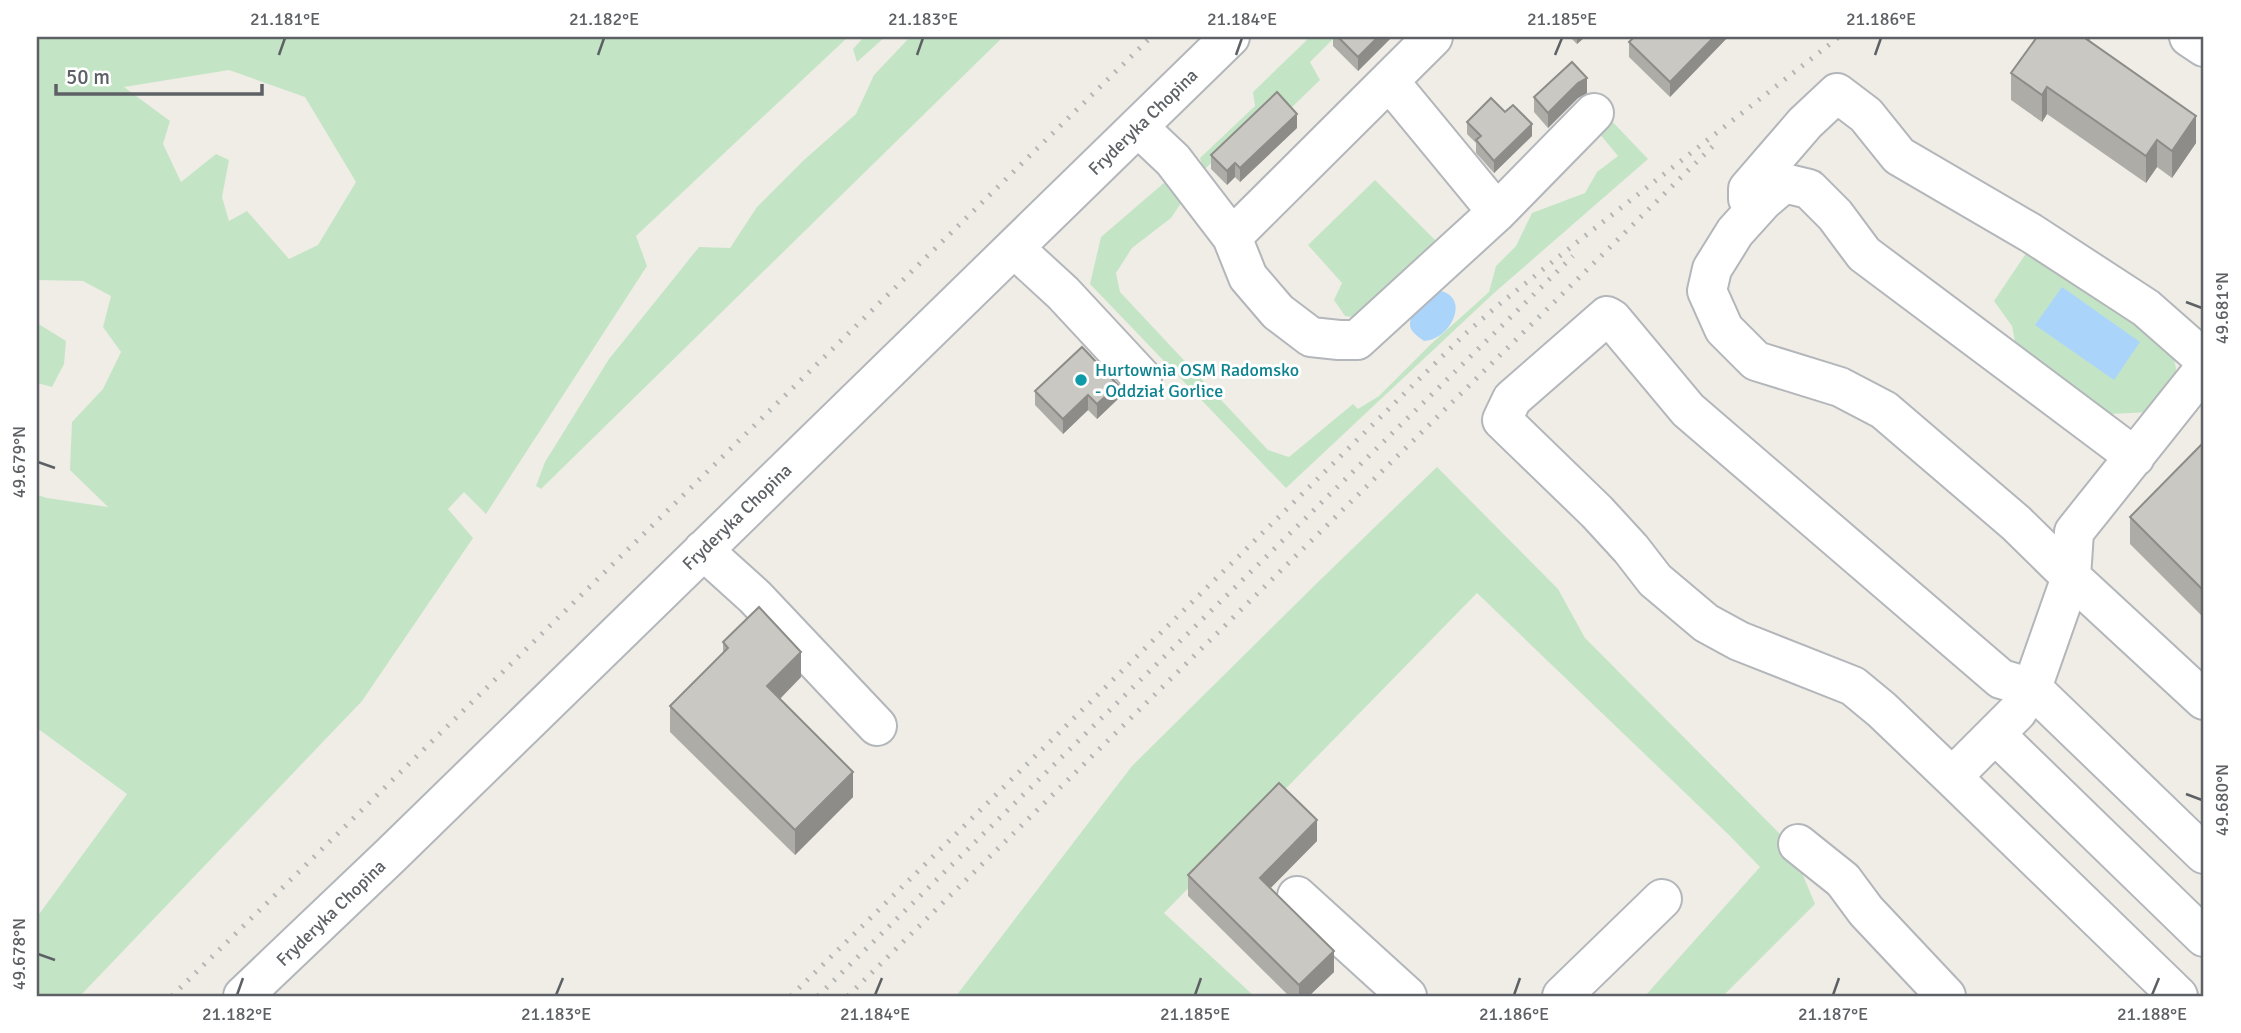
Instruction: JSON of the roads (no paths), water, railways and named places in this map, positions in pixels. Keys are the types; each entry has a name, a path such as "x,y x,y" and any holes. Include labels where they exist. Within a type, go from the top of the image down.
{"street":[{"name":"Fryderyka Chopina","path":"243,996 1230,37"},
{"path":"1232,237 1433,37"},
{"path":"2189,37 2204,47"},
{"path":"1389,81 1497,212"},
{"path":"1747,218 1748,189 1805,123 1836,93 1866,115 1899,156 2031,233 2147,308 2204,359"},
{"path":"1139,127 1173,160 1232,237 1248,277 1278,312 1311,337 1357,340 1497,212 1594,113"},
{"path":"2135,457 1864,254 1835,215 1810,189 1784,183 1763,201 1735,232 1712,269 1707,291 1724,329 1756,361 1840,387 1884,411 2016,523 2071,578 2204,700"},
{"path":"1014,248 1063,293 1142,377"},
{"path":"2178,996 1882,710 1853,686 1739,641 1706,622 1655,580 1597,512 1502,420 1512,398 1607,316 1688,410 2001,679 2032,688 2204,854"},
{"path":"1952,777 2017,712 2032,688 2071,578 2074,532 2204,369"},
{"path":"703,550 755,597 877,726"},
{"path":"1995,734 2204,937"},
{"path":"1798,844 1843,880 1866,911 1946,996"},
{"path":"1297,896 1407,996"},
{"path":"1562,996 1662,899"}],"water":[{"path":"2062,287 2140,342 2114,380 2035,325"},
{"path":"1436,290 1452,298 1455,312 1449,327 1434,339 1424,341 1411,329 1411,318 1418,307"}],"railway":[{"path":"172,996 1151,37"},
{"path":"791,996 1464,335 1576,243 1839,37"},
{"path":"848,996 1714,145"},
{"path":"818,996 1573,256"}],"place":[{"name":"Hurtownia OSM Radomsko - Oddział Gorlice","path":"1081,380"}]}
